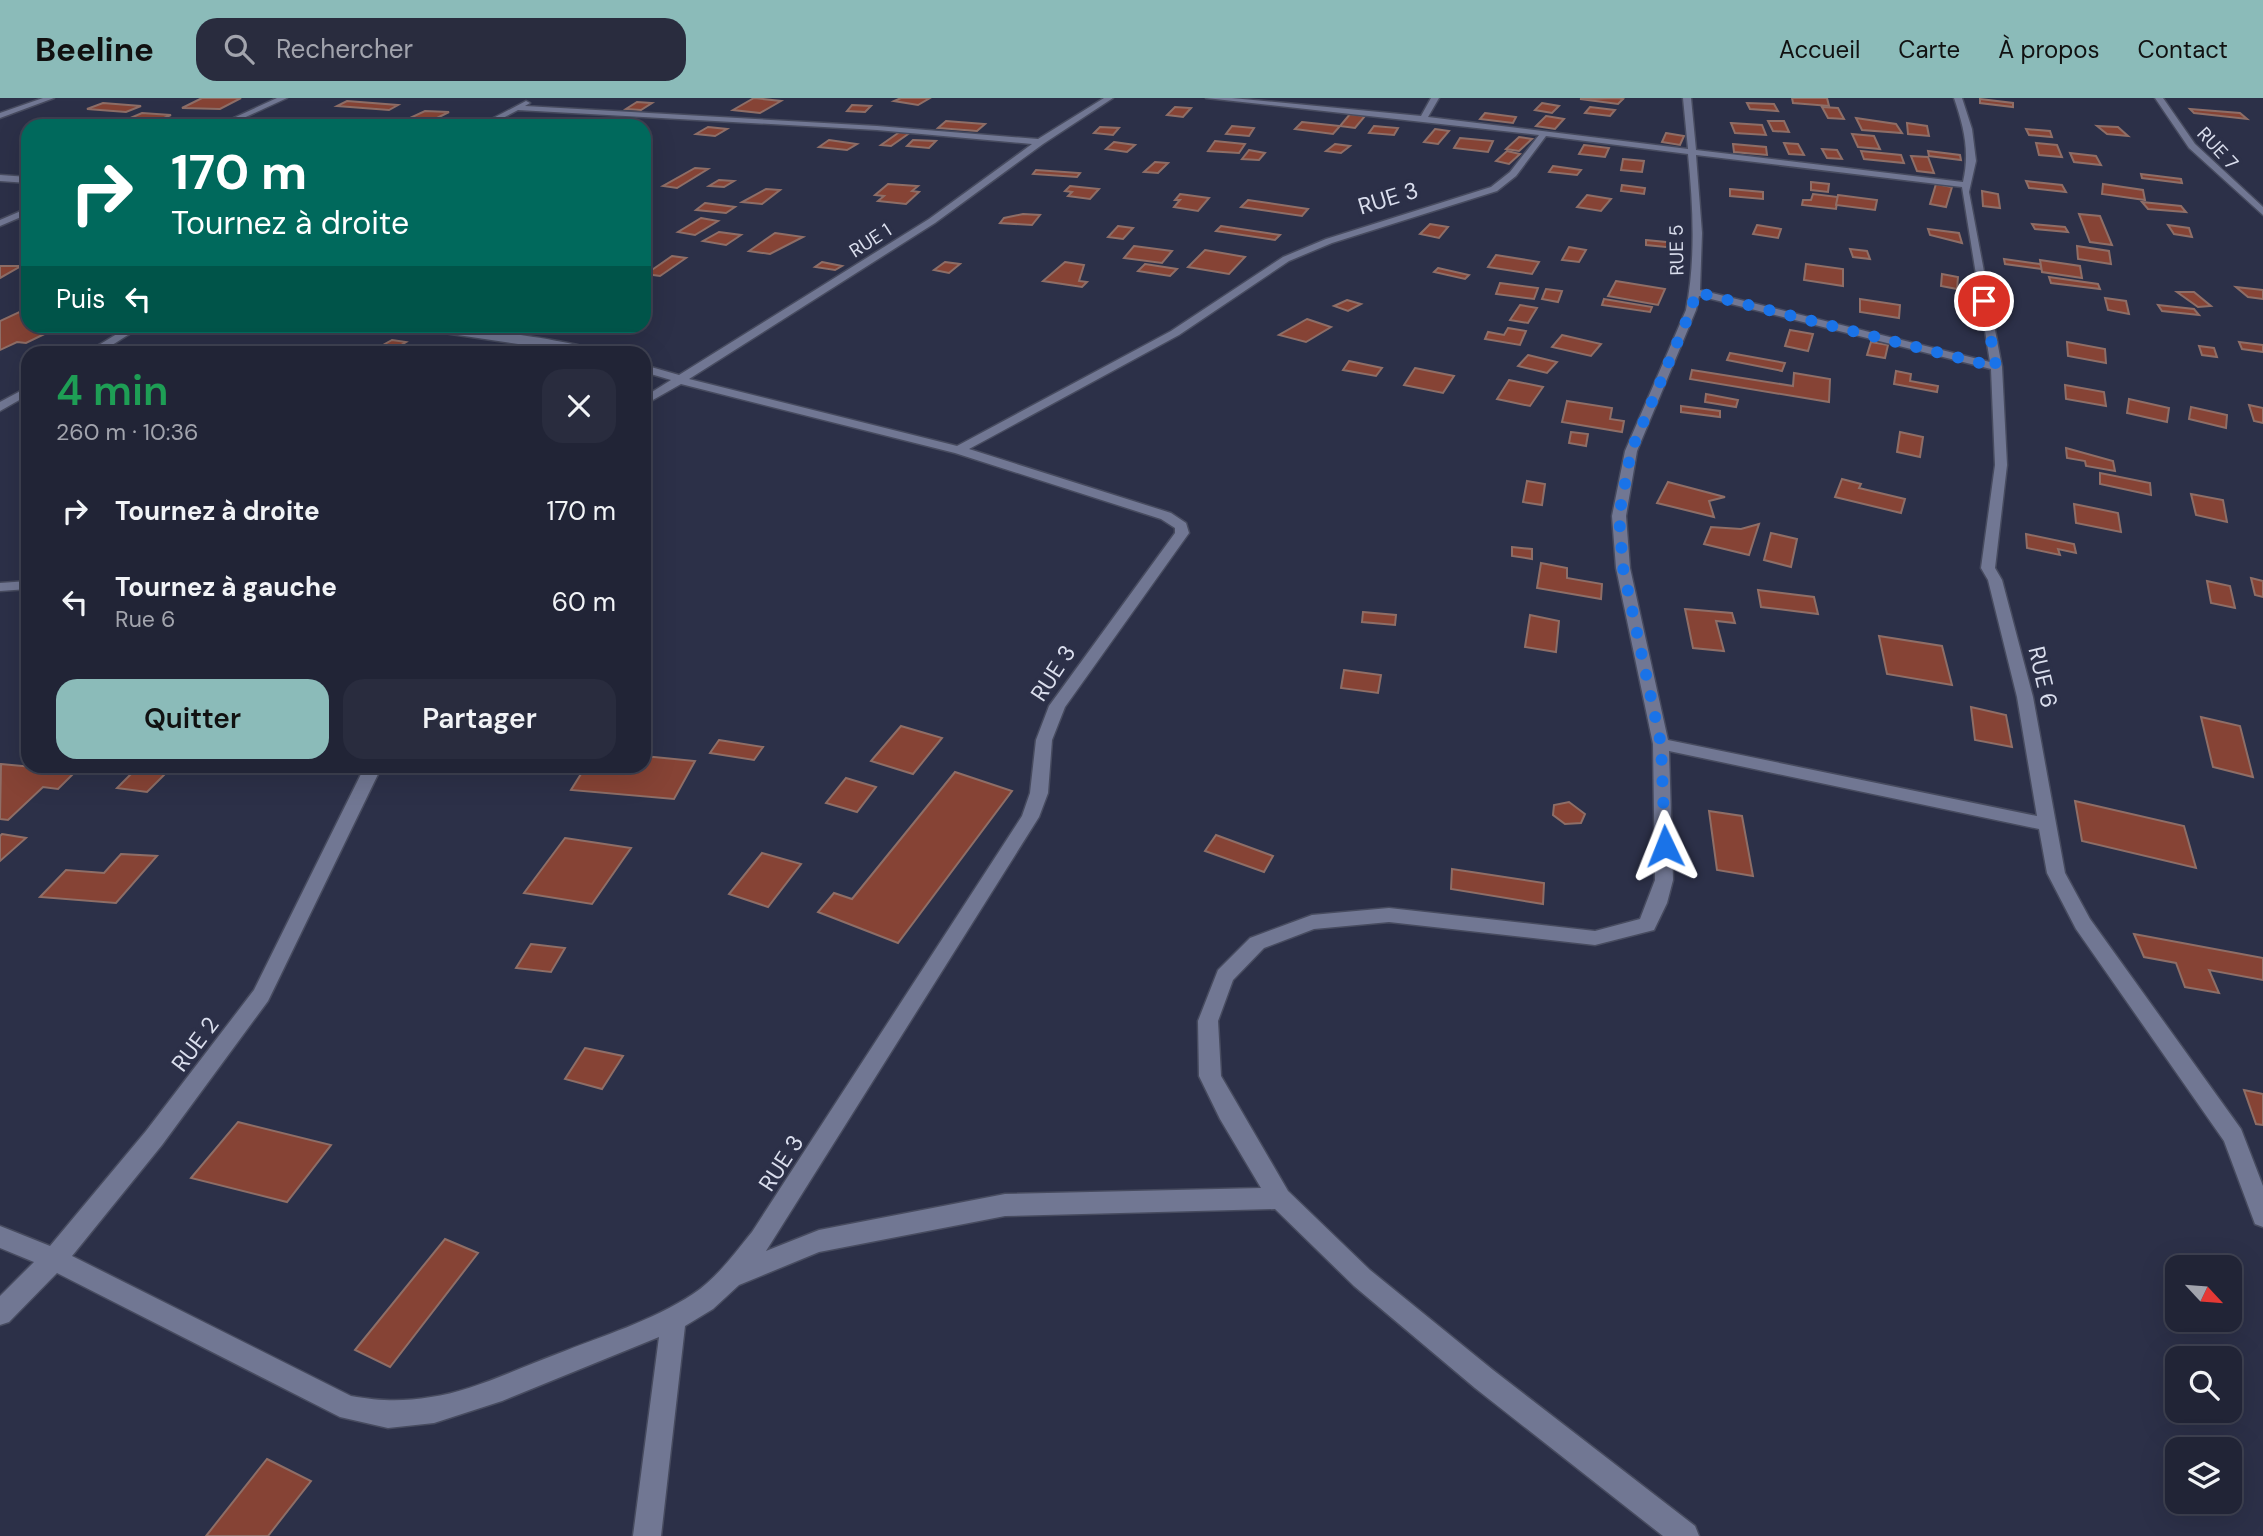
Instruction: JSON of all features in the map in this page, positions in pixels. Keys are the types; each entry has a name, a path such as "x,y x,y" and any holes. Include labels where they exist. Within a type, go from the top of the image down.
{"street":[{"path":"0,116 50,98"},
{"path":"236,119 283,98"},
{"path":"495,119 536,98"},
{"name":"RUE 1","path":"651,398 932,221 1040,142 1109,98"},
{"path":"1210,98 1423,119 1965,185"},
{"path":"1423,119 1435,98"},
{"name":"RUE 5","path":"1280,1198 1228,1112 1210,1076 1208,1021 1225,976 1257,943 1312,922 1389,915 1595,938 1647,925 1658,903 1664,880 1661,744 1623,568 1619,516 1631,451 1691,310 1696,292 1691,152 1686,98"},
{"name":"RUE 6","path":"1958,98 1968,129 1972,161 1971,174 1965,185 1996,367 2001,465 1988,568 1995,580 2025,697 2046,804 2056,873 2072,904 2233,1136 2263,1216"},
{"name":"RUE 7","path":"2159,98 2192,146 2263,212"},
{"path":"516,108 877,128 1040,142"},
{"name":"RUE 3","path":"959,450 1175,333 1286,259 1328,241 1494,189 1505,182 1544,134"},
{"path":"0,178 21,180"},
{"path":"0,223 21,214"},
{"path":"1696,292 1996,367"},
{"path":"103,346 125,333"},
{"path":"470,333 568,346"},
{"path":"651,371 678,381 959,450"},
{"path":"0,407 21,394"},
{"name":"RUE 3","path":"0,1237 54,1259 349,1408 388,1415 435,1410 502,1388 674,1319 704,1301 730,1277 760,1240 1030,817 1039,793 1044,740 1057,705 1182,533 1181,526 1166,516 959,450"},
{"path":"0,587 21,586"},
{"path":"1661,744 2047,824"},
{"name":"RUE 2","path":"0,1313 54,1259 154,1138 261,995 371,773"},
{"path":"730,1277 819,1241 1005,1205 1280,1198 1362,1278 1484,1379 1685,1536"},
{"path":"647,1536 674,1319"}],"building":[{"path":"202,98 241,98 220,109 182,108"},
{"path":"754,98 781,101 760,113 733,110"},
{"path":"901,98 930,98 918,105 894,101"},
{"path":"1792,98 1827,98 1829,106 1793,103"},
{"path":"1580,99 1623,99 1618,104"},
{"path":"1980,99 2013,103 2013,107 1980,103"},
{"path":"347,101 398,105 389,110 337,106"},
{"path":"637,102 652,103 641,110 626,109"},
{"path":"103,103 141,106 126,112 87,109"},
{"path":"1542,103 1559,106 1552,113 1535,110"},
{"path":"1747,103 1774,104 1778,111 1750,109"},
{"path":"852,105 871,106 865,112 847,111"},
{"path":"1175,107 1191,108 1183,117 1167,115"},
{"path":"1590,107 1615,110 1610,116 1585,113"},
{"path":"1822,107 1838,108 1844,119 1828,118"},
{"path":"2190,109 2240,113 2247,119 2194,113"},
{"path":"425,111 449,112 435,119 408,119"},
{"path":"142,113 171,115 162,119 128,119"},
{"path":"1485,113 1516,117 1513,123 1480,119"},
{"path":"1350,114 1365,116 1355,128 1340,126"},
{"path":"1546,116 1564,119 1555,129 1536,126"},
{"path":"1856,118 1896,124 1902,133 1862,130"},
{"path":"946,121 985,124 977,131 938,128"},
{"path":"1768,121 1784,121 1789,132 1773,131"},
{"path":"1302,122 1340,126 1333,134 1295,129"},
{"path":"1731,123 1762,125 1766,135 1735,133"},
{"path":"1907,123 1927,126 1929,136 1908,134"},
{"path":"1232,126 1254,128 1249,136 1226,134"},
{"path":"1374,126 1398,128 1394,135 1369,133"},
{"path":"2097,126 2118,127 2128,136 2107,134"},
{"path":"708,127 727,129 715,136 696,134"},
{"path":"1100,127 1119,128 1113,135 1094,133"},
{"path":"1435,129 1449,131 1438,144 1424,142"},
{"path":"2026,129 2050,131 2052,137 2029,135"},
{"path":"901,131 911,132 891,146 881,145"},
{"path":"1666,133 1684,136 1680,145 1662,142"},
{"path":"1852,134 1874,136 1880,149 1858,147"},
{"path":"1519,137 1532,139 1519,151 1506,149"},
{"path":"1460,138 1493,141 1488,152 1454,148"},
{"path":"829,140 857,144 847,150 819,147"},
{"path":"913,140 936,141 929,148 907,146"},
{"path":"1215,141 1245,144 1239,153 1208,151"},
{"path":"1114,142 1135,145 1127,152 1106,149"},
{"path":"1784,143 1798,144 1804,155 1789,154"},
{"path":"2036,143 2057,145 2062,157 2039,155"},
{"path":"1335,144 1350,146 1341,153 1326,151"},
{"path":"1733,144 1766,147 1767,155 1734,152"},
{"path":"1584,145 1609,148 1605,157 1579,154"},
{"path":"1822,149 1837,150 1842,159 1827,158"},
{"path":"1249,150 1265,153 1259,160 1242,159"},
{"path":"1507,151 1520,154 1509,164 1496,161"},
{"path":"1861,151 1901,155 1904,163 1864,159"},
{"path":"1928,151 1960,155 1961,160 1929,156"},
{"path":"2070,153 2096,156 2101,165 2074,162"},
{"path":"1911,156 1928,157 1934,173 1917,171"},
{"path":"1623,159 1644,161 1642,172 1621,170"},
{"path":"1155,162 1168,163 1158,173 1144,172"},
{"path":"1553,166 1581,170 1577,175 1549,172"},
{"path":"695,168 708,169 677,188 663,186"},
{"path":"1036,170 1080,173 1077,177 1033,174"},
{"path":"2141,174 2181,179 2182,183 2142,178"},
{"path":"719,180 734,181 724,187 709,186"},
{"path":"2026,181 2062,185 2066,192 2029,188"},
{"path":"1811,182 1829,184 1828,192 1811,190"},
{"path":"888,184 918,186 912,191 919,192 906,204 878,201 884,196 875,195"},
{"path":"1936,184 1952,187 1946,207 1930,204"},
{"path":"2103,184 2143,190 2145,200 2102,194"},
{"path":"1622,185 1645,188 1644,194 1621,191"},
{"path":"1070,186 1099,189 1090,199 1068,196 1072,192 1065,191"},
{"path":"766,189 780,190 762,204 742,202"},
{"path":"1730,189 1763,192 1763,199 1730,196"},
{"path":"1982,191 1998,194 2000,208 1983,206"},
{"path":"1180,194 1209,198 1198,211 1174,207 1180,200 1175,200"},
{"path":"1813,194 1838,197 1836,209 1802,205 1803,200 1811,200"},
{"path":"1587,195 1611,199 1601,211 1577,207"},
{"path":"1838,195 1877,200 1875,210 1836,205"},
{"path":"1248,200 1308,209 1302,216 1241,207"},
{"path":"2142,202 2181,206 2186,212 2148,209"},
{"path":"705,203 735,207 726,213 696,210"},
{"path":"1023,214 1040,215 1032,225 1000,223 1004,218"},
{"path":"2079,214 2100,216 2112,245 2090,242"},
{"path":"701,218 718,221 695,235 678,232"},
{"path":"1430,224 1448,227 1439,238 1420,234"},
{"path":"2032,224 2065,227 2068,232 2035,229"},
{"path":"1757,225 1781,229 1778,238 1753,234"},
{"path":"2168,225 2189,228 2192,237 2174,234"},
{"path":"1118,226 1133,228 1123,239 1108,237"},
{"path":"1221,226 1280,235 1275,240 1216,231"},
{"path":"1928,229 1959,233 1962,243 1930,235"},
{"path":"719,232 741,235 726,245 703,241"},
{"path":"775,233 803,237 770,254 749,251"},
{"path":"1646,240 1676,243 1676,248 1646,245"},
{"path":"1134,246 1172,251 1162,263 1124,258"},
{"path":"2077,246 2109,251 2111,264 2078,259"},
{"path":"1569,247 1586,250 1579,262 1562,260"},
{"path":"1850,249 1867,251 1870,259 1853,257"},
{"path":"1205,250 1245,257 1229,274 1188,267"},
{"path":"1496,255 1539,262 1532,274 1488,267"},
{"path":"672,256 686,258 660,276 651,275 651,271"},
{"path":"2004,259 2040,264 2042,269 2005,264"},
{"path":"2040,260 2080,266 2082,278 2042,272"},
{"path":"822,262 842,266 835,270 815,267"},
{"path":"945,262 960,264 949,273 934,270"},
{"path":"1065,262 1084,265 1079,281 1087,282 1082,287 1043,281"},
{"path":"1145,264 1177,269 1170,276 1138,271"},
{"path":"1806,264 1843,269 1843,286 1804,280"},
{"path":"0,266 21,266 0,278"},
{"path":"1438,268 1469,275 1465,279 1434,272"},
{"path":"1942,274 1958,277 1957,289 1941,286"},
{"path":"2049,277 2098,284 2100,289 2051,283"},
{"path":"1616,281 1665,289 1658,305 1608,296"},
{"path":"1500,283 1538,288 1534,299 1496,294"},
{"path":"2236,287 2263,290 2263,299 2248,297"},
{"path":"1546,289 1562,291 1558,302 1542,299"},
{"path":"2177,292 2194,292 2211,306 2198,307"},
{"path":"2105,298 2126,301 2129,314 2108,310"},
{"path":"1604,299 1652,307 1650,312 1602,305"},
{"path":"1860,299 1900,305 1899,318 1860,312"},
{"path":"1347,300 1361,304 1348,311 1334,306"},
{"path":"1520,305 1537,308 1528,323 1510,320"},
{"path":"2158,305 2194,309 2199,315 2162,311"},
{"path":"21,311 21,333 47,333 26,343 17,342 0,350 0,321"},
{"path":"1307,319 1331,327 1306,342 1279,335"},
{"path":"1508,328 1526,331 1520,345 1485,339 1488,332 1504,335"},
{"path":"1790,330 1813,334 1808,351 1785,346"},
{"path":"1562,335 1601,344 1591,356 1552,347"},
{"path":"392,340 406,342 399,346 381,346"},
{"path":"1871,342 1888,345 1885,358 1867,355"},
{"path":"2067,342 2105,349 2106,363 2068,356"},
{"path":"2239,342 2263,345 2263,352 2242,349"},
{"path":"2199,346 2214,348 2217,357 2202,355"},
{"path":"1730,353 1785,363 1782,371 1727,360"},
{"path":"1528,355 1557,362 1547,373 1518,366"},
{"path":"1349,361 1382,368 1376,376 1343,370"},
{"path":"1415,368 1454,376 1443,393 1404,385"},
{"path":"1692,370 1793,386 1794,373 1830,379 1829,402 1690,379"},
{"path":"1896,371 1911,374 1910,381 1938,386 1937,392 1894,384"},
{"path":"1509,380 1543,387 1530,406 1497,399"},
{"path":"2065,385 2104,392 2106,406 2066,399"},
{"path":"1706,394 1738,400 1736,407 1705,402"},
{"path":"2129,399 2169,408 2167,422 2127,413"},
{"path":"1567,401 1612,408 1610,419 1624,421 1622,432 1562,422"},
{"path":"2249,405 2263,408 2263,423 2254,421"},
{"path":"1681,406 1720,411 1720,417 1681,412"},
{"path":"2191,407 2227,415 2226,428 2189,419"},
{"path":"1571,432 1588,434 1586,446 1569,443"},
{"path":"1900,432 1923,437 1920,457 1897,452"},
{"path":"2066,448 2113,461 2115,471 2086,466 2085,461 2067,458"},
{"path":"2100,473 2150,483 2151,495 2100,484"},
{"path":"1842,479 1861,484 1859,488 1905,499 1901,513 1835,497"},
{"path":"1527,481 1545,484 1542,505 1523,502"},
{"path":"1668,482 1725,497 1709,501 1714,517 1657,503"},
{"path":"2191,494 2223,500 2227,522 2196,515"},
{"path":"2074,504 2118,513 2121,532 2076,523"},
{"path":"1759,524 1749,555 1704,544 1711,527 1741,529"},
{"path":"1771,533 1797,539 1791,567 1764,560"},
{"path":"2026,534 2074,544 2076,553 2058,549 2060,555 2027,548"},
{"path":"1512,547 1532,549 1532,559 1512,556"},
{"path":"1541,563 1567,568 1567,578 1602,584 1601,599 1537,588"},
{"path":"2251,578 2263,581 2263,597 2255,595"},
{"path":"2207,581 2230,586 2235,608 2211,603"},
{"path":"1758,590 1814,597 1818,614 1761,607"},
{"path":"1685,609 1732,613 1735,623 1716,621 1724,651 1693,648"},
{"path":"1363,612 1396,615 1395,625 1362,622"},
{"path":"1530,615 1559,621 1556,652 1525,647"},
{"path":"1879,636 1942,646 1952,685 1887,674"},
{"path":"1344,670 1381,675 1378,693 1341,688"},
{"path":"1971,707 2006,715 2012,747 1975,740"},
{"path":"2201,717 2240,726 2253,777 2213,767"},
{"path":"901,726 942,738 913,774 871,761"},
{"path":"719,740 763,747 754,760 710,753"},
{"path":"651,757 695,761 674,799 571,790 582,773 651,773"},
{"path":"1,764 21,766 21,773 74,773 58,789 43,787 8,820 0,819"},
{"path":"955,772 1012,791 898,943 818,912 834,893 852,899"},
{"path":"132,773 166,773 147,792 117,788"},
{"path":"846,778 876,787 857,812 826,803"},
{"path":"2075,801 2184,826 2196,868 2082,841"},
{"path":"1569,802 1585,814 1581,823 1565,824 1553,815 1554,805"},
{"path":"1709,811 1742,816 1753,876 1717,870"},
{"path":"2,834 26,838 0,861 0,836"},
{"path":"1216,835 1273,856 1264,872 1205,851"},
{"path":"565,838 631,848 592,904 524,893"},
{"path":"762,853 801,864 768,907 729,894"},
{"path":"121,854 157,856 116,903 40,897 66,870 104,873"},
{"path":"1452,869 1544,883 1543,904 1451,889"},
{"path":"2134,934 2263,958 2263,980 2209,970 2219,993 2185,987 2176,963 2144,957"},
{"path":"531,944 565,948 551,972 516,968"},
{"path":"585,1048 623,1056 602,1089 565,1079"},
{"path":"2244,1090 2263,1094 2263,1125 2256,1124"},
{"path":"238,1122 331,1145 287,1202 191,1178"},
{"path":"445,1239 478,1253 390,1367 355,1350"},
{"path":"267,1459 311,1481 268,1536 206,1536"}],"route":[{"path":"1665,846 1661,744 1623,568 1619,516 1631,451 1691,310 1696,292 1996,367 1984,301"}]}
